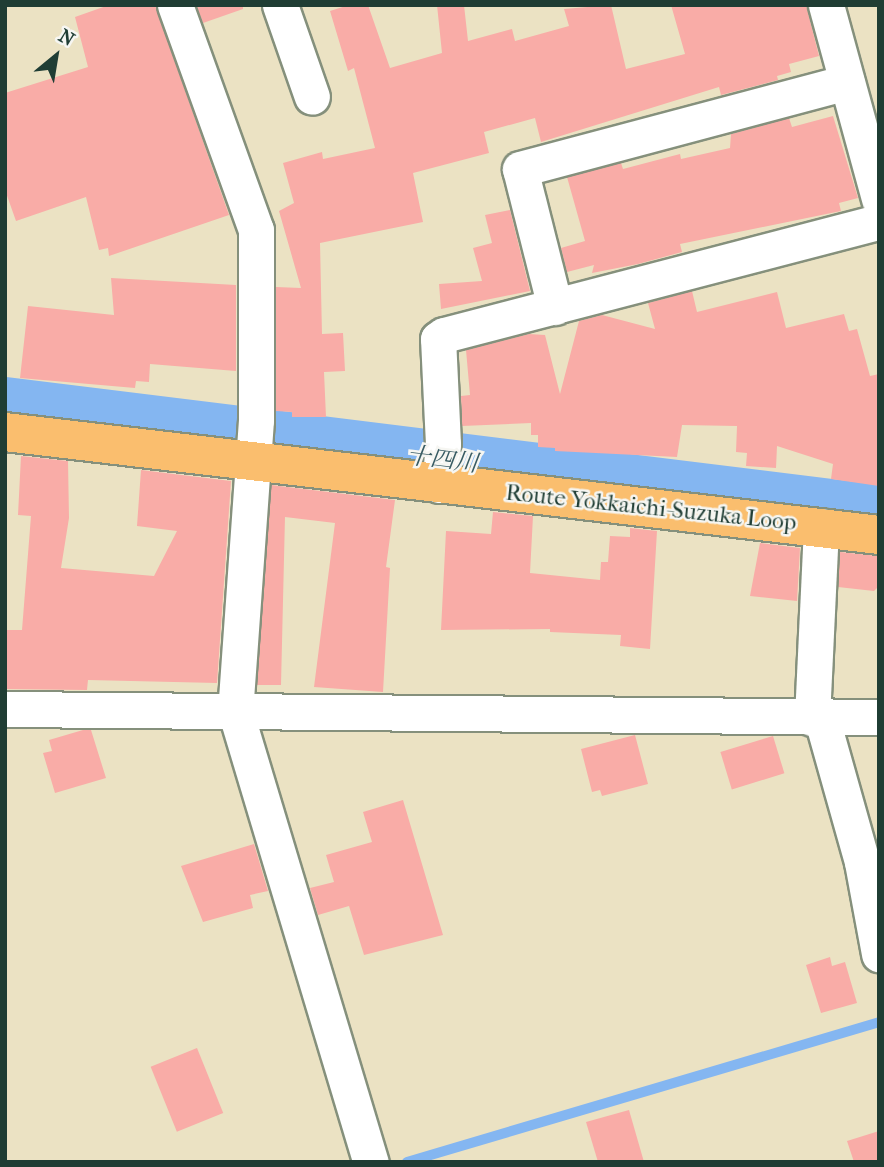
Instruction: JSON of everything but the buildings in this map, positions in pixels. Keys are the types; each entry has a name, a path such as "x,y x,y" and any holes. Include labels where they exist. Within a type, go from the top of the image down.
{"main road":[{"name":"Route Yokkaichi-Suzuka Loop","path":"5,432 821,526 879,535"}],"street":[{"path":"175,5 256,230 256,423 251,460 236,709 370,1162"},
{"path":"281,5 312,97"},
{"path":"826,5 879,199"},
{"path":"555,307 520,169 847,82"},
{"path":"439,481 443,443 438,339 879,222"},
{"path":"821,526 817,717 862,862 879,954"},
{"path":"5,709 236,709 879,717"}],"waterway":[{"name":"十四川","path":"5,406 879,514"},
{"path":"407,1162 879,1022"}]}
